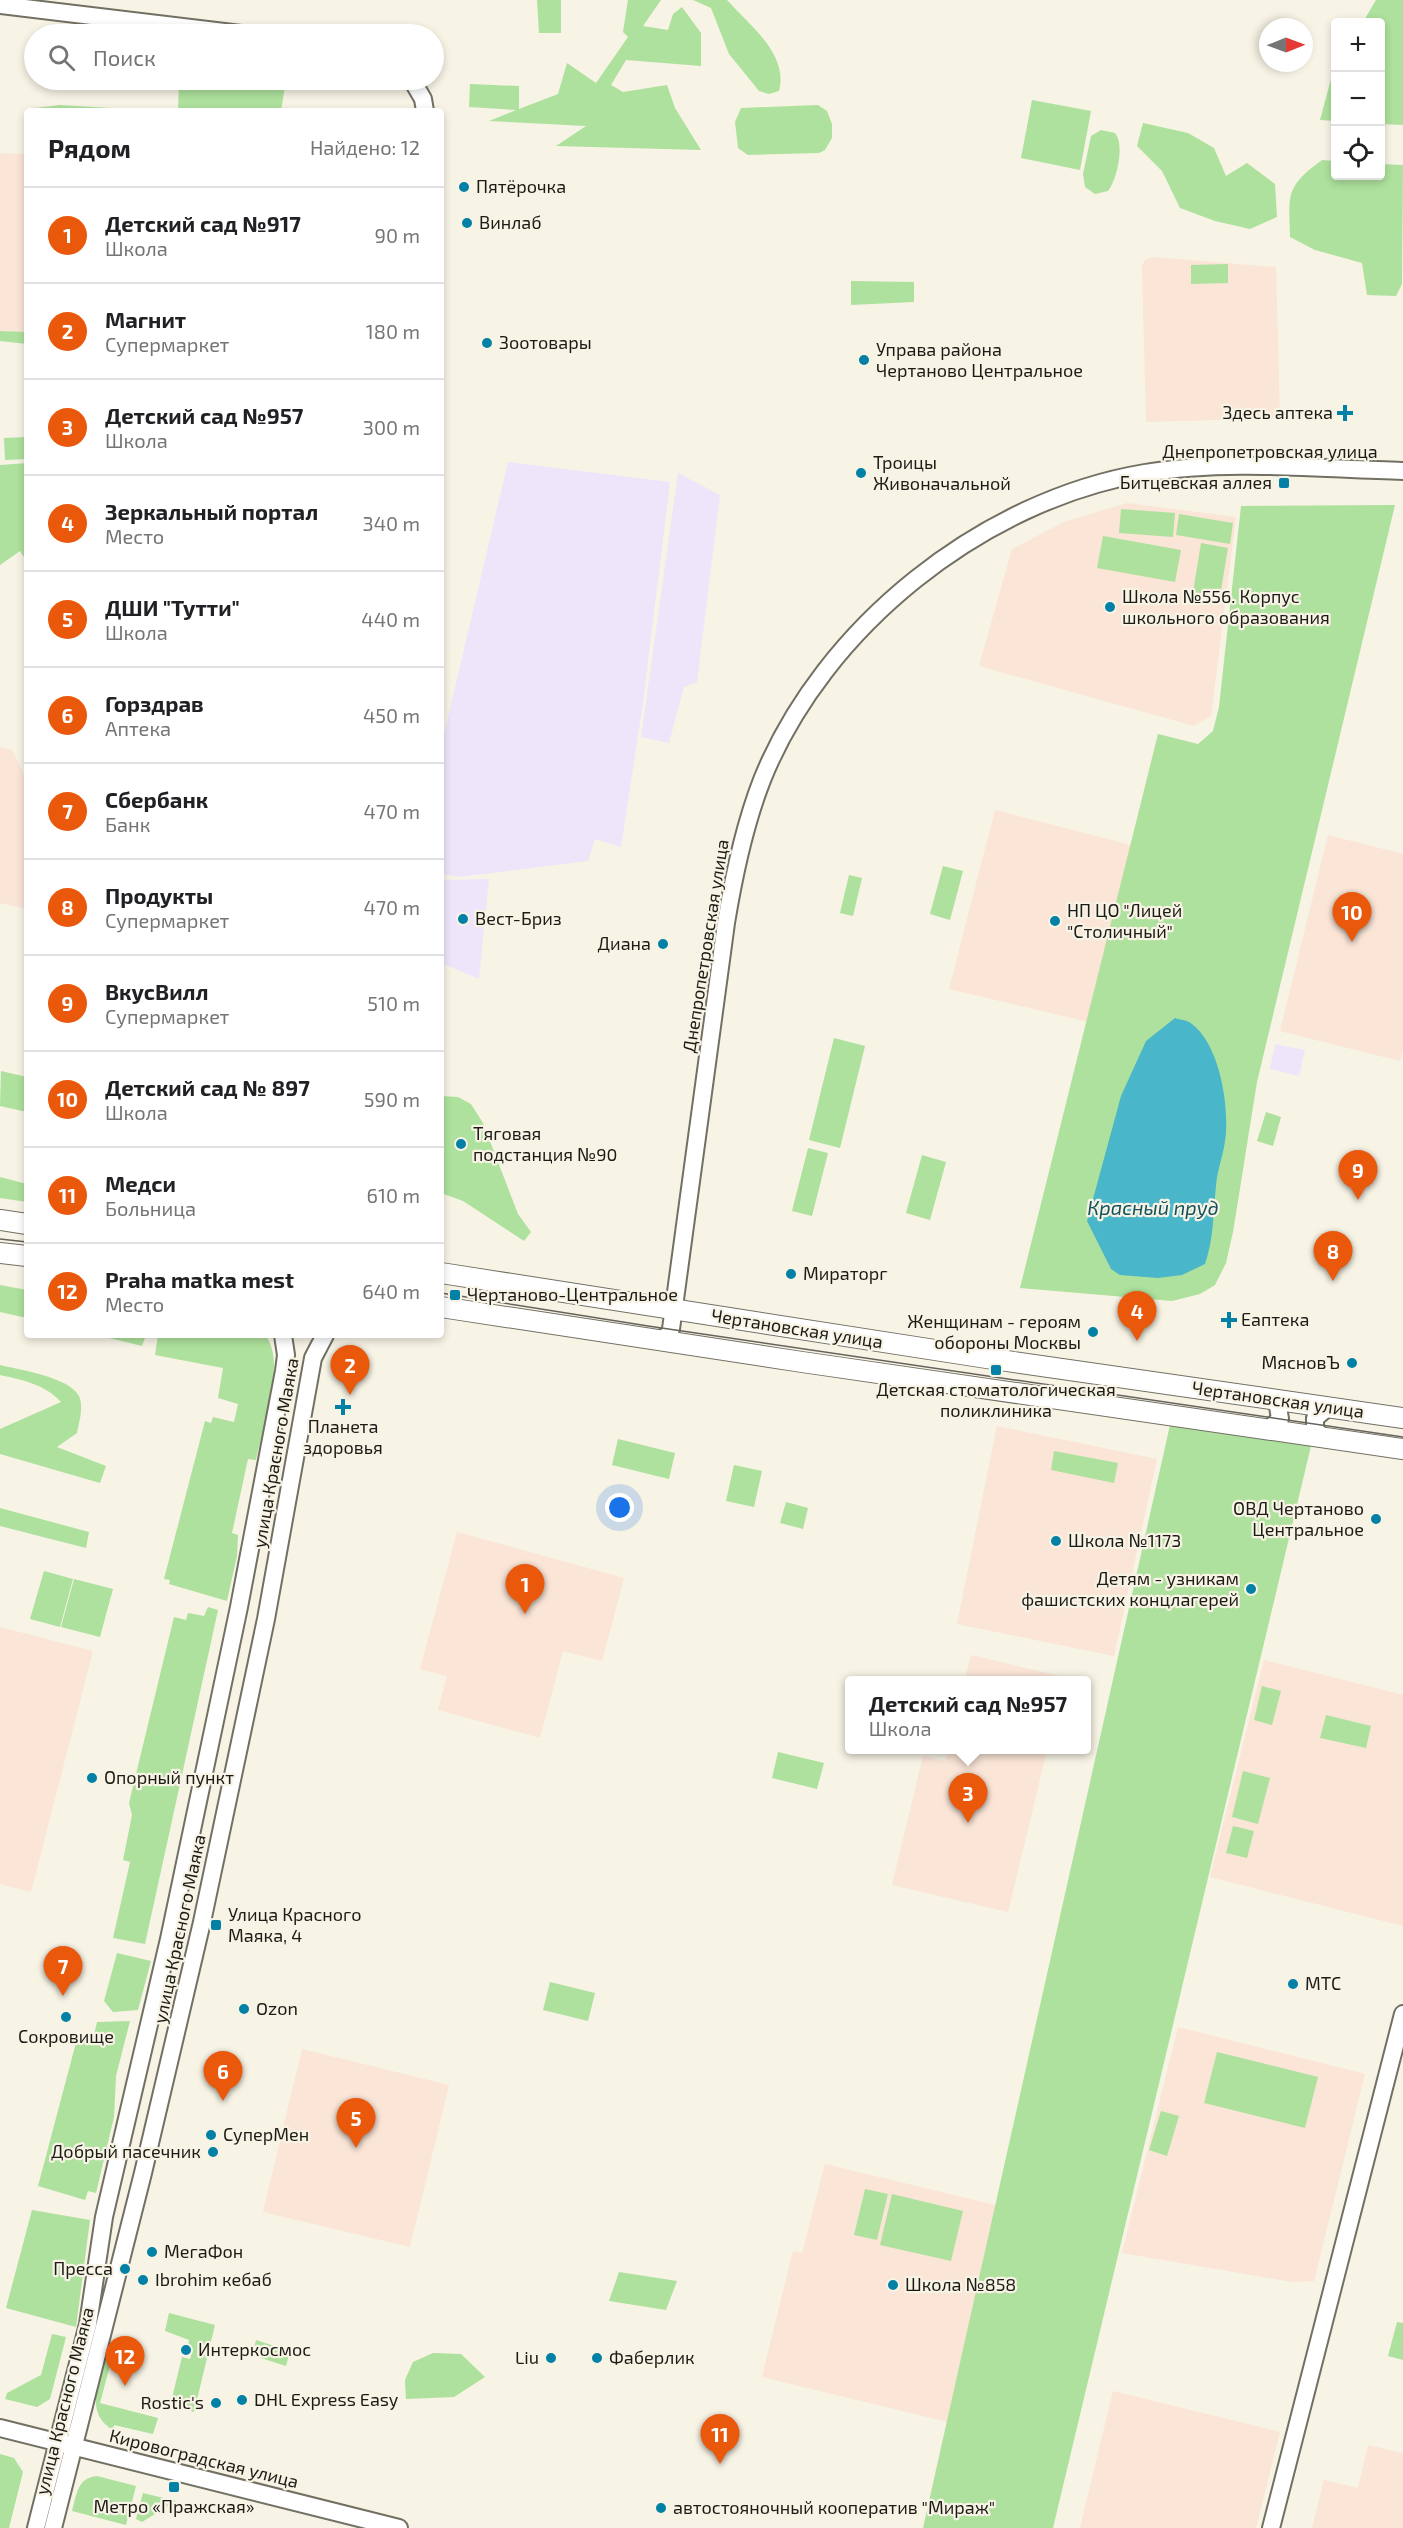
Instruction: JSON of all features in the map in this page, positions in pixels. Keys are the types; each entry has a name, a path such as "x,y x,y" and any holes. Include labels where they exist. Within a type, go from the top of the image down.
{"main road":[{"path":"0,1220 24,1224"},
{"path":"0,1253 24,1256"},
{"name":"Чертановская улица","path":"444,1273 674,1310 1403,1418"},
{"name":"Чертановская улица","path":"444,1307 1403,1449"},
{"path":"711,1348 706,1342 705,1327 710,1320 718,1316"}],"street":[{"path":"5,3 165,24"},
{"path":"418,90 424,108"},
{"name":"Днепропетровская улица","path":"656,1340 668,1336 674,1310 726,923 738,857 762,779 809,693 838,653 881,609 941,560 1008,520 1074,492 1118,478 1194,468 1403,471"},
{"name":"улица Красного Маяка","path":"36,2528 88,2324 104,2217 162,1970 239,1607 284,1371 286,1355 283,1338"},
{"name":"улица Красного Маяка","path":"53,2528 188,1987 266,1619 313,1358 323,1338"},
{"path":"1269,1429 1280,1419 1277,1400"},
{"path":"1322,1437 1315,1429 1316,1418 1327,1408"},
{"path":"1271,2528 1403,2014"},
{"name":"Кировоградская улица","path":"0,2428 399,2528"}],"shaded area":[{"path":"0,153 24,154 24,332 0,331"},
{"path":"1154,257 1276,267 1280,418 1146,422 1142,265 1146,259"},
{"path":"508,462 670,482 643,703 621,847 595,839 588,861 459,877 444,874 444,734"},
{"path":"678,473 720,495 697,682 684,687 669,743 641,737"},
{"name":"Школа №556. Корпус школьного образования","path":"1127,503 1236,517 1211,716 1194,726 979,666 1012,549 1064,522"},
{"path":"0,747 12,750 24,775 24,908 0,903"},
{"name":"НП ЦО \"Лицей \"Столичный\"","path":"995,810 1162,853 1114,1028 949,989"},
{"path":"1328,835 1403,854 1403,1049 1400,1061 1280,1031"},
{"path":"489,879 479,979 444,964 444,880"},
{"path":"1275,1044 1305,1050 1299,1076 1270,1069"},
{"name":"Школа №1173","path":"997,1426 1157,1459 1114,1656 957,1624"},
{"path":"457,1532 624,1578 602,1661 563,1651 540,1738 438,1710 447,1676 420,1669"},
{"path":"0,1627 93,1651 31,1892 0,1884"},
{"path":"971,1655 1060,1676 966,1676"},
{"path":"1264,1660 1403,1695 1403,1926 1210,1877"},
{"path":"947,1754 1046,1754 1008,1912 892,1885 923,1756 945,1761"},
{"path":"1178,2027 1365,2074 1314,2281 1292,2282 1122,2253"},
{"path":"302,2049 449,2085 410,2247 263,2212"},
{"name":"Школа №858","path":"825,2164 1020,2211 952,2423 762,2377 793,2251 802,2253"},
{"path":"1113,2391 1280,2432 1256,2528 1080,2528"},
{"path":"1368,2445 1403,2453 1403,2528 1312,2528 1324,2480 1358,2488"}],"green space":[{"path":"537,0 561,0 561,33 539,33"},
{"path":"628,0 661,0 643,26 668,30 673,14 682,7 701,33 701,66 626,60 611,85 623,92 667,85 675,108 701,150 556,146 586,126 489,121 516,110 469,107 470,84 519,86 519,109 558,94 567,63 596,83 628,37 623,32"},
{"path":"693,0 727,0 756,30 773,53 778,65 781,77 779,91 769,94 759,91 729,54 711,8"},
{"path":"1376,0 1403,0 1403,125 1385,124 1385,18 1365,18"},
{"path":"1331,79 1331,121 1320,120"},
{"path":"179,90 284,90 281,108 178,108"},
{"path":"1032,100 1091,111 1080,170 1021,158"},
{"path":"60,105 110,108 35,108"},
{"path":"818,105 827,111 832,124 832,138 825,150 819,153 748,155 738,148 735,122 741,108"},
{"path":"1143,123 1188,133 1214,148 1226,176 1247,163 1275,184 1277,217 1250,229 1215,221 1180,208 1162,171 1137,146"},
{"path":"1101,130 1115,133 1120,153 1117,171 1108,191 1095,194 1085,187 1083,174 1091,136"},
{"path":"1322,160 1331,161 1331,180 1385,180 1385,164 1403,165 1402,284 1396,296 1367,295 1362,263 1315,250 1290,237 1289,211 1292,192 1301,177"},
{"path":"1228,264 1228,283 1191,284 1191,265"},
{"path":"851,281 914,282 914,302 851,305"},
{"path":"0,331 24,332 24,344 0,341"},
{"path":"24,437 24,459 5,460 4,438"},
{"path":"24,463 24,557 20,551 0,565 0,465"},
{"path":"1395,505 1257,1082 1226,1263 1215,1285 1200,1294 1172,1301 1020,1288 1158,734 1198,744 1213,731 1219,707 1241,506"},
{"path":"1121,509 1175,513 1173,537 1119,533"},
{"path":"1179,514 1233,523 1230,544 1176,535"},
{"path":"1103,536 1181,550 1175,582 1097,568"},
{"path":"1201,543 1228,548 1220,596 1193,592"},
{"path":"943,866 963,871 950,920 930,914"},
{"path":"849,875 862,878 853,916 840,913"},
{"path":"834,1038 865,1046 840,1148 809,1140"},
{"path":"1,1071 24,1076 24,1111 0,1106"},
{"path":"444,1096 458,1097 471,1104 483,1123 518,1214 531,1232 524,1241 463,1201 444,1194"},
{"path":"1266,1112 1281,1117 1273,1146 1257,1141"},
{"path":"808,1148 828,1153 812,1216 792,1211"},
{"path":"922,1155 946,1162 930,1220 906,1213"},
{"path":"0,1177 24,1183 24,1202 0,1198"},
{"path":"0,1285 24,1289 24,1317 0,1312"},
{"path":"109,1338 145,1338 142,1346"},
{"path":"158,1338 266,1338 271,1347 274,1378 268,1413 256,1460 248,1459 232,1533 238,1535 237,1556 227,1601 169,1584 170,1580 164,1579 205,1421 211,1423 213,1417 234,1422 238,1404 218,1398 223,1368 155,1355"},
{"path":"0,1365 43,1375 74,1389 81,1405 77,1433 57,1447 106,1466 100,1483 0,1454 0,1429 61,1402 40,1387 0,1375"},
{"path":"1170,1425 1311,1446 1053,2528 923,2528"},
{"path":"618,1439 675,1453 669,1479 612,1465"},
{"path":"1054,1451 1118,1463 1114,1483 1051,1470"},
{"path":"734,1465 762,1471 754,1507 726,1501"},
{"path":"786,1502 808,1508 803,1529 780,1523"},
{"path":"0,1508 89,1532 86,1548 0,1526"},
{"path":"44,1571 73,1579 60,1627 30,1619"},
{"path":"74,1579 113,1589 100,1637 61,1627"},
{"path":"208,1607 218,1610 145,1944 113,1938 130,1862 123,1860 132,1815 129,1803 174,1617 186,1620 188,1613 204,1616"},
{"path":"1262,1686 1281,1691 1272,1725 1254,1720"},
{"path":"1326,1715 1371,1726 1366,1748 1320,1738"},
{"path":"778,1752 824,1763 817,1789 772,1778"},
{"path":"1243,1771 1270,1778 1258,1824 1232,1817"},
{"path":"1233,1826 1254,1831 1247,1858 1226,1853"},
{"path":"117,1953 151,1961 138,2010 113,2012 104,2001"},
{"path":"550,1982 595,1993 588,2021 543,2010"},
{"path":"130,2021 116,2076 114,2117 96,2193 88,2191 85,2200 38,2186 78,2035 93,2039 97,2022"},
{"path":"1217,2052 1318,2077 1305,2128 1204,2103"},
{"path":"1161,2111 1179,2116 1167,2156 1149,2150"},
{"path":"865,2189 888,2194 877,2240 854,2235"},
{"path":"892,2194 963,2211 951,2261 880,2245"},
{"path":"32,2210 90,2220 76,2327 6,2308"},
{"path":"619,2272 677,2281 666,2310 609,2301"},
{"path":"169,2313 215,2325 194,2412 170,2406 182,2357 190,2359 193,2349 188,2347 189,2340 165,2331"},
{"path":"1397,2322 1403,2323 1403,2360 1388,2356"},
{"path":"52,2334 66,2337 50,2399 37,2407 5,2399 7,2393 41,2375"},
{"path":"256,2340 290,2351 286,2366 252,2355"},
{"path":"433,2353 461,2354 485,2377 454,2397 406,2399 405,2380 413,2362"},
{"path":"106,2356 112,2358 100,2403 158,2418 153,2434 114,2425 113,2430 104,2423 99,2415 96,2406 97,2387"},
{"path":"0,2454 14,2458 23,2472 9,2528 0,2528"},
{"path":"97,2476 136,2486 126,2525 72,2511 82,2483 90,2477"},
{"path":"143,2493 176,2501 142,2522 136,2519"}],"water":[{"name":"Красный пруд","path":"1175,1018 1190,1023 1202,1034 1210,1046 1224,1095 1225,1141 1217,1180 1210,1245 1205,1264 1182,1275 1158,1278 1120,1275 1111,1269 1087,1221 1121,1096 1146,1041"}],"tram line":[{"path":"0,1239 24,1242"},
{"path":"444,1293 648,1326 1403,1437"}],"place":[{"name":"Пятёрочка","path":"464,187"},
{"name":"Винлаб","path":"467,223"},
{"name":"Зоотовары","path":"487,343"},
{"name":"Управа района Чертаново Центральное","path":"864,360"},
{"name":"Здесь аптека","path":"1345,413"},
{"name":"Троицы Живоначальной","path":"861,473"},
{"name":"Битцевская аллея","path":"1284,483"},
{"name":"Школа №556. Корпус школьного образования","path":"1110,607"},
{"name":"Вест-Бриз","path":"463,919"},
{"name":"НП ЦО \"Лицей \"Столичный\"","path":"1055,921"},
{"name":"Детский сад № 897","path":"1352,942"},
{"name":"Диана","path":"663,944"},
{"name":"Тяговая подстанция №90","path":"461,1144"},
{"name":"ВкусВилл","path":"1358,1200"},
{"name":"Мираторг","path":"791,1274"},
{"name":"Продукты","path":"1333,1281"},
{"name":"Чертаново-Центральное","path":"455,1295"},
{"name":"Еаптека","path":"1229,1320"},
{"name":"Женщинам - героям обороны Москвы","path":"1093,1332"},
{"name":"Зеркальный портал","path":"1137,1341"},
{"name":"МясновЪ","path":"1352,1363"},
{"name":"Детская стоматологическая поликлиника","path":"996,1370"},
{"name":"Магнит","path":"350,1395"},
{"name":"Планета здоровья","path":"343,1407"},
{"name":"ОВД Чертаново Центральное","path":"1376,1519"},
{"name":"Школа №1173","path":"1056,1541"},
{"name":"Детям - узникам фашистских концлагерей","path":"1251,1589"},
{"name":"Детский сад №917","path":"525,1614"},
{"name":"Опорный пункт","path":"92,1778"},
{"name":"Детский сад №957","path":"968,1823"},
{"name":"Улица Красного Маяка, 4","path":"216,1925"},
{"name":"МТС","path":"1293,1984"},
{"name":"Сбербанк","path":"63,1996"},
{"name":"Ozon","path":"244,2009"},
{"name":"Сокровище","path":"66,2017"},
{"name":"Горздрав","path":"223,2101"},
{"name":"СуперМен","path":"211,2135"},
{"name":"ДШИ \"Тутти\"","path":"356,2148"},
{"name":"Добрый пасечник","path":"213,2152"},
{"name":"МегаФон","path":"152,2252"},
{"name":"Пресса","path":"125,2269"},
{"name":"Ibrohim кебаб","path":"143,2280"},
{"name":"Школа №858","path":"893,2285"},
{"name":"Интеркосмос","path":"186,2350"},
{"name":"Liu","path":"551,2358"},
{"name":"Фаберлик","path":"597,2358"},
{"name":"Praha matka mest","path":"125,2386"},
{"name":"DHL Express Easy","path":"242,2400"},
{"name":"Rostic's","path":"216,2403"},
{"name":"Медси","path":"720,2464"},
{"name":"Метро «Пражская»","path":"174,2487"},
{"name":"автостояночный кооператив \"Мираж\"","path":"661,2508"}]}
